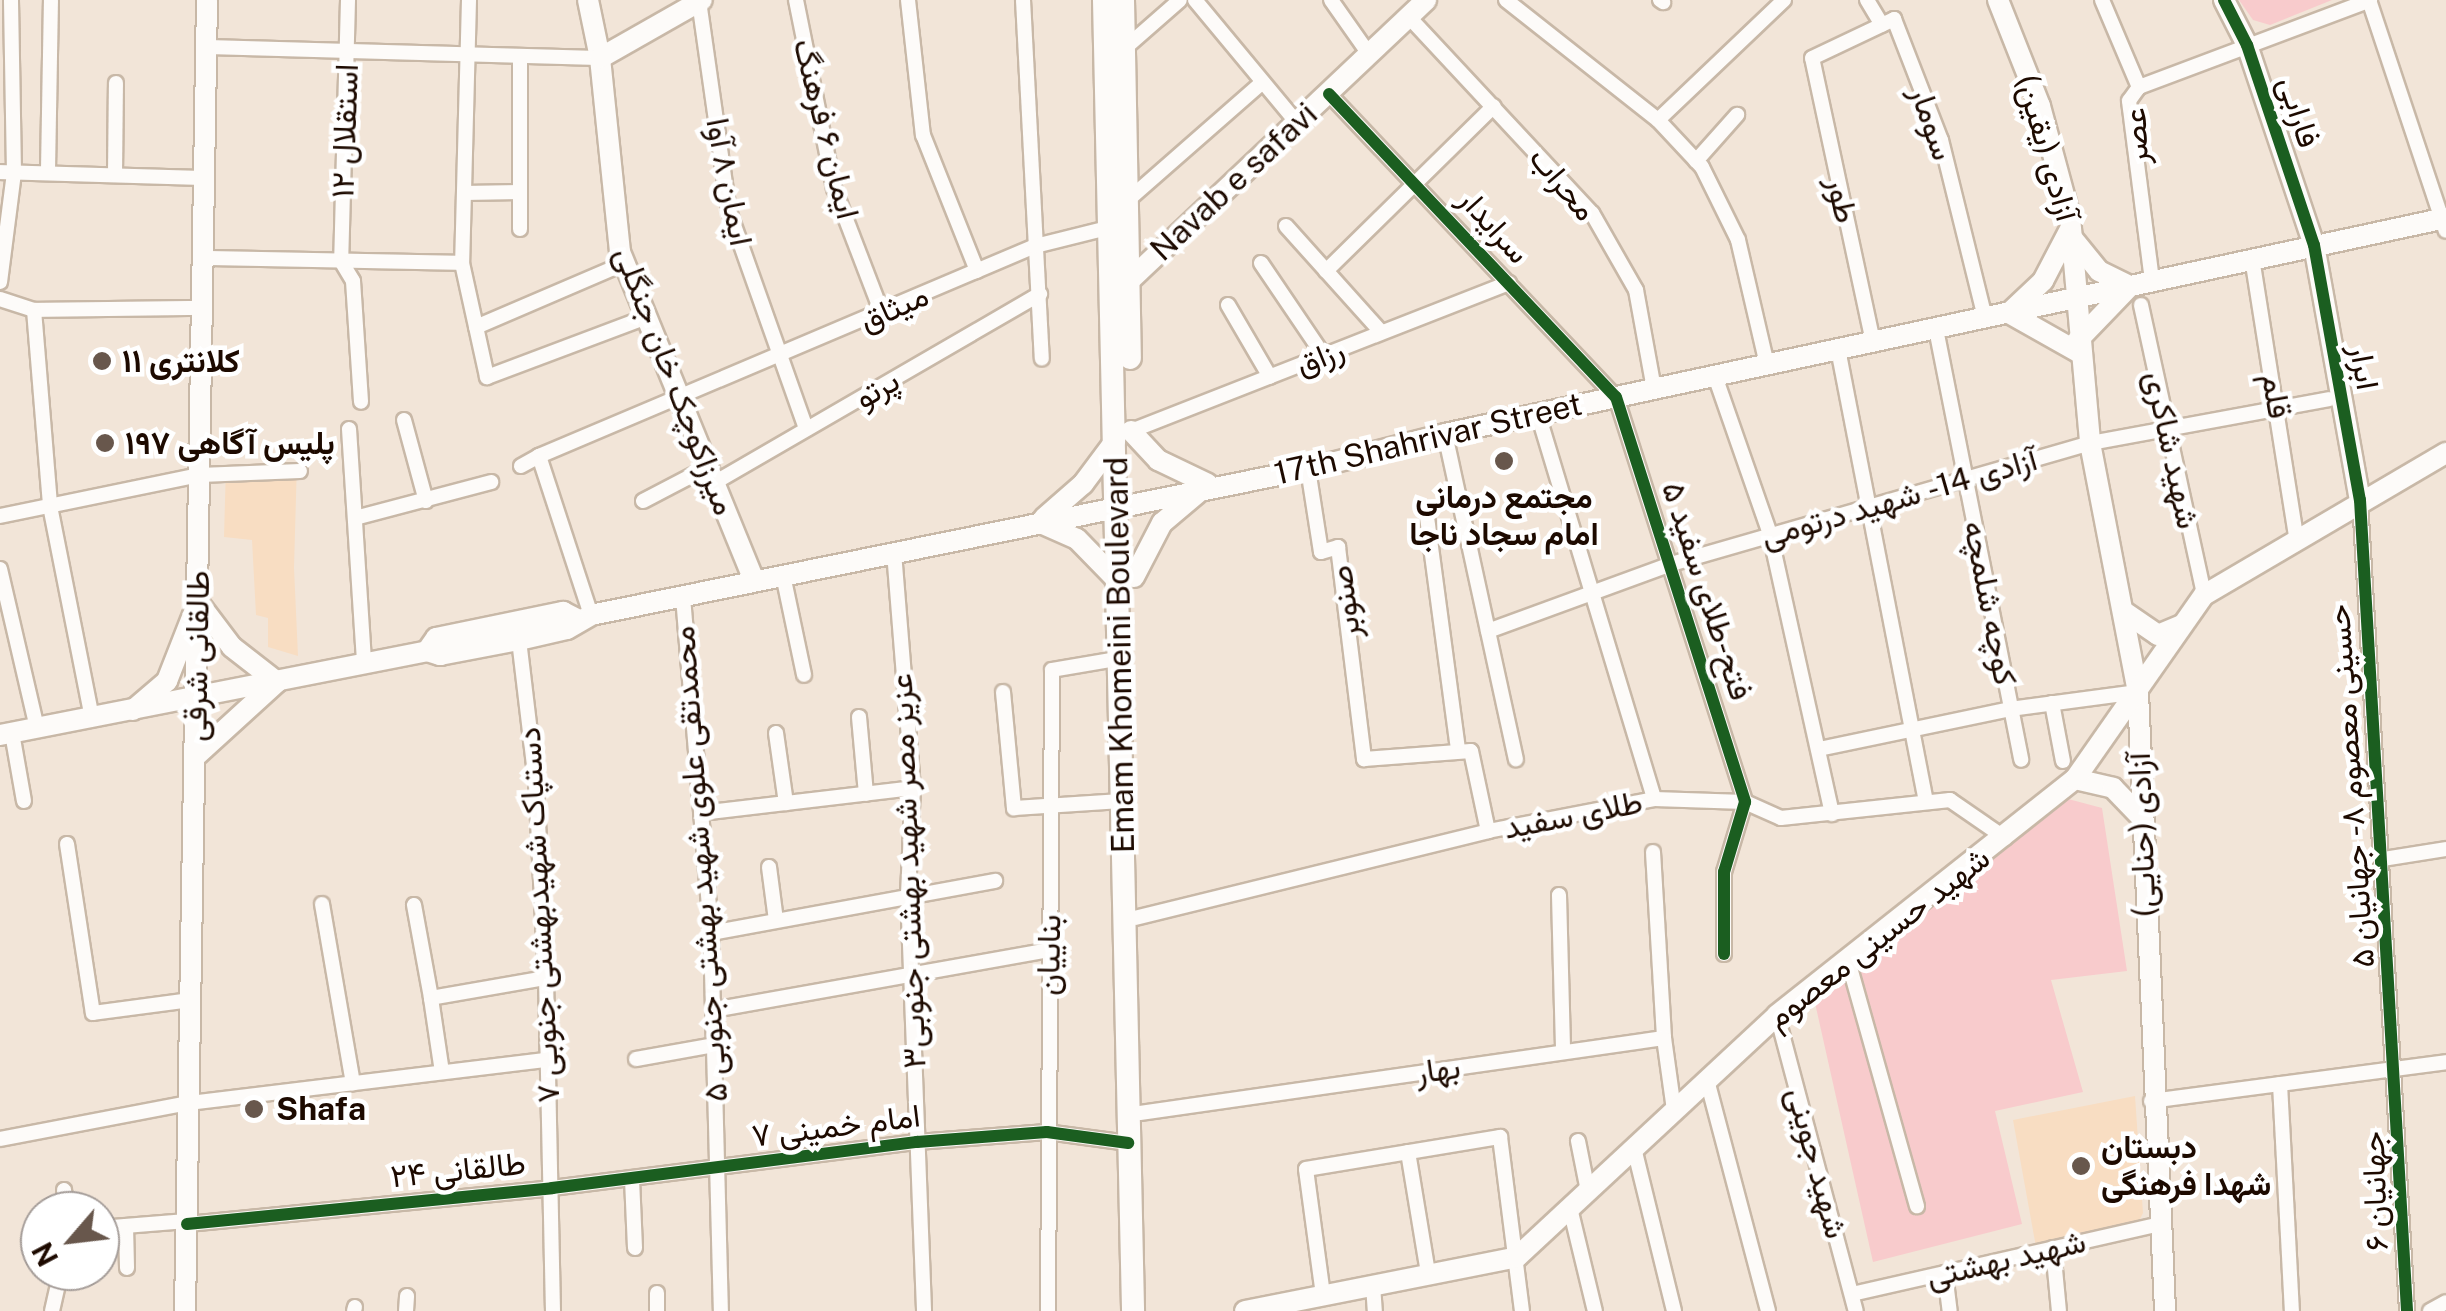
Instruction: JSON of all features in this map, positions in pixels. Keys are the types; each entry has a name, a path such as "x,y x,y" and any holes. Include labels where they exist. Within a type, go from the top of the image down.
{"main road":[{"name":"طالقانی شرقی","path":"185,1311 207,0"},
{"name":"میرزاکوچک خان جنگلی","path":"588,0 600,58 624,264 754,581"},
{"path":"600,58 700,0"},
{"name":"Emam Khomeini Boulevard","path":"1104,0 1117,240 1123,279 1145,1311"},
{"name":"Emam Khomeini Boulevard","path":"1117,240 1128,200 1122,0"},
{"name":"Navab e safavi","path":"1123,279 1298,124 1426,0"},
{"name":"آزادی (یقین)","path":"1998,0 2044,117 2072,234 2078,353"},
{"name":"فارابی","path":"2224,0 2247,46 2314,245"},
{"path":"2314,245 2445,223"},
{"path":"2072,234 2099,272 2130,286 2078,353 2009,313 2042,280 2072,234"},
{"name":"17th Shahrivar Street","path":"6,734 197,700 427,651 440,655 519,640 567,629 584,617 1210,485 1308,469 1446,434 2314,245"},
{"name":"ابرار","path":"2314,245 2360,500"},
{"name":"آزادی (حنایی)","path":"2078,353 2090,443 2138,692 2151,1101 2164,1311"},
{"path":"1124,435 1158,460 1210,485 1162,522 1127,580 1085,545 1039,522 1083,484 1124,435"},
{"name":"شهید حسینی معصوم","path":"1517,1257 1776,1015 2005,838 2138,692 2204,595 2296,535 2446,453"},
{"name":"Emam Khomeini Boulevard","path":"1127,580 1122,658 1122,802 1133,1311"},
{"path":"196,756 276,682 232,647 198,602"},
{"path":"130,713 166,681 198,602"},
{"path":"2123,611 2158,635 2184,624"},
{"name":"17th Shahrivar Street","path":"427,651 436,638 454,634 562,612 584,617"},
{"path":"2069,770 2113,788 2140,816"},
{"path":"1245,1311 1517,1257"}],"street":[{"path":"0,282 11,0"},
{"path":"48,170 51,0"},
{"name":"استقلال ۱۲","path":"348,0 341,261 353,282 361,402"},
{"path":"468,0 462,263 487,377 646,317"},
{"name":"ایمان ۸ آوا","path":"700,0 728,211 777,358 806,429"},
{"name":"ایمان ۶ فرهنگ","path":"796,0 834,188 882,313"},
{"path":"908,0 923,135 977,271"},
{"path":"1023,0 1042,358"},
{"path":"1124,49 1180,0"},
{"path":"1194,0 1298,124"},
{"path":"1331,0 1370,54"},
{"path":"1506,0 1658,120 1696,161 1738,240 1767,365"},
{"path":"1658,120 1784,0"},
{"path":"1867,0 1882,25"},
{"name":"عصر","path":"2102,0 2139,86 2128,100 2152,280"},
{"path":"2139,86 2369,0 2445,223"},
{"name":"محراب","path":"1408,16 1592,212 1636,290 1654,389"},
{"name":"سومار","path":"1882,25 1894,19 1941,140 1985,318"},
{"name":"طور","path":"1873,342 1812,58 1882,25"},
{"path":"206,47 600,58"},
{"path":"520,57 520,229"},
{"path":"1128,200 1263,82"},
{"path":"116,84 116,174"},
{"name":"سرایدار","path":"1329,94 1418,182 1616,397"},
{"path":"1326,271 1494,106"},
{"path":"1696,161 1737,115"},
{"path":"7,172 48,170 204,178"},
{"path":"464,193 520,192"},
{"path":"1286,226 1382,332"},
{"name":"میثاق","path":"521,466 1036,246 1117,240"},
{"path":"203,258 462,263"},
{"name":"قلم","path":"2252,258 2296,535"},
{"path":"1261,263 1324,356"},
{"path":"476,326 624,264"},
{"name":"رزاق","path":"1124,435 1509,283"},
{"name":"پرتو","path":"643,501 711,475 806,429 1040,294"},
{"path":"0,298 34,310 202,308"},
{"path":"1228,305 1270,377"},
{"name":"شهید شاکری","path":"2141,305 2204,595"},
{"path":"34,310 50,506 92,718"},
{"name":"کوچه شلمچه","path":"1936,329 2020,760"},
{"path":"1838,349 1915,729 1925,798"},
{"path":"1715,376 1770,534 1832,814"},
{"name":"فتح-طلای سفید ۵","path":"1616,397 1745,802"},
{"name":"آزادی 14 - شهید درتومی","path":"1488,631 1670,564 2090,443 2329,400"},
{"path":"1538,414 1654,798"},
{"path":"404,420 426,501"},
{"path":"349,428 364,664"},
{"path":"1446,434 1516,759"},
{"path":"539,456 584,617"},
{"name":"صنوبر","path":"1308,469 1321,552 1338,547 1364,759 1458,748"},
{"path":"0,516 200,476 300,471"},
{"path":"355,518 491,482"},
{"name":"حسینی معصوم ۸ - جهانیان ۵","path":"2360,500 2397,1069"},
{"path":"1427,518 1458,748 1472,751 1476,762 1488,832"},
{"name":"عزیز مصر شهید بهشتی جنوبی۳","path":"894,552 912,788 908,894 924,1311"},
{"path":"0,569 37,728"},
{"path":"783,575 804,674"},
{"name":"محمدتقی علوی شهید بهشتی جنوبی ۵","path":"682,596 711,933 721,1311"},
{"name":"دستپاک شهیدبهشتی جنوبی ۷","path":"519,640 536,782 546,978 553,1311"},
{"name":"بناییان","path":"1048,1311 1052,670 1122,658"},
{"path":"1003,692 1010,798 1022,812 1122,802"},
{"path":"1819,750 2010,709 2138,692"},
{"path":"2052,703 2069,770"},
{"path":"859,717 866,794"},
{"path":"776,733 786,803"},
{"path":"6,734 24,801"},
{"path":"701,814 912,788"},
{"name":"طلای سفید","path":"1135,918 1488,832 1654,798 1745,802 1781,818 1832,814 1925,798 1950,800 2005,838"},
{"path":"1724,954 1724,872 1745,802"},
{"path":"66,844 93,1013 192,1000"},
{"path":"2383,859 2446,849"},
{"path":"1653,852 1664,1038 1674,1110"},
{"path":"769,867 776,920"},
{"path":"711,933 994,881"},
{"path":"1559,896 1562,1052"},
{"path":"322,904 354,1082"},
{"path":"414,905 442,1072"},
{"path":"713,1010 1049,950"},
{"path":"1847,957 1917,1206"},
{"path":"431,998 546,978"},
{"name":"شهید جوینی","path":"1776,1015 1856,1311"},
{"name":"بهار","path":"1140,1113 1664,1038"},
{"path":"636,1059 714,1046"},
{"path":"0,1138 189,1102 550,1058"},
{"path":"2151,1101 2446,1062"},
{"name":"جهانیان ۶","path":"2397,1069 2407,1311"},
{"path":"1707,1080 1768,1311"},
{"path":"2280,1084 2292,1311"},
{"name":"امام خمینی ۷","path":"552,1188 917,1142 1047,1132 1128,1143"},
{"path":"1323,1296 1306,1169 1500,1137 1522,1311"},
{"path":"1578,1141 1588,1191"},
{"path":"1634,1148 1674,1311"},
{"path":"1408,1152 1428,1273"},
{"path":"632,1179 635,1248"},
{"name":"طالقانی ۲۴","path":"120,1226 552,1188"},
{"path":"1570,1208 1596,1311"},
{"name":"شهید بهشتی","path":"1852,1294 2159,1224"},
{"path":"126,1226 127,1268"},
{"path":"2053,1248 2059,1311"},
{"path":"1945,1273 1950,1311"},
{"path":"1374,1286 1374,1311"},
{"path":"657,1293 657,1311"},
{"path":"2430,1311 2446,1302"}],"shaded area":[{"path":"2239,0 2332,0 2270,25 2253,20"},
{"path":"297,462 294,568 298,656 268,647 268,618 256,615 252,540 224,537 226,465"},
{"path":"2057,796 2102,808 2127,971 2051,980 2083,1092 1995,1111 2022,1224 1873,1262 1815,1003"},
{"name":"دبستان شهدا فرهنگی","path":"2135,1096 2143,1213 2137,1225 2036,1247 2013,1120"}],"cycle path":[{"path":"2224,0 2247,45 2314,245 2360,500 2407,1311"},
{"path":"1329,94 1616,397 1745,802 1724,872 1724,954"},
{"path":"187,1224 552,1188 917,1142 1047,1132 1128,1143"}],"place":[{"name":"کلانتری ۱۱","path":"102,361"},
{"name":"پلیس آگاهی ۱۹۷","path":"105,443"},
{"name":"مجتمع درمانی امام سجاد ناجا","path":"1504,461"},
{"name":"Shafa","path":"254,1109"},
{"name":"دبستان شهدا فرهنگی","path":"2081,1166"}]}
